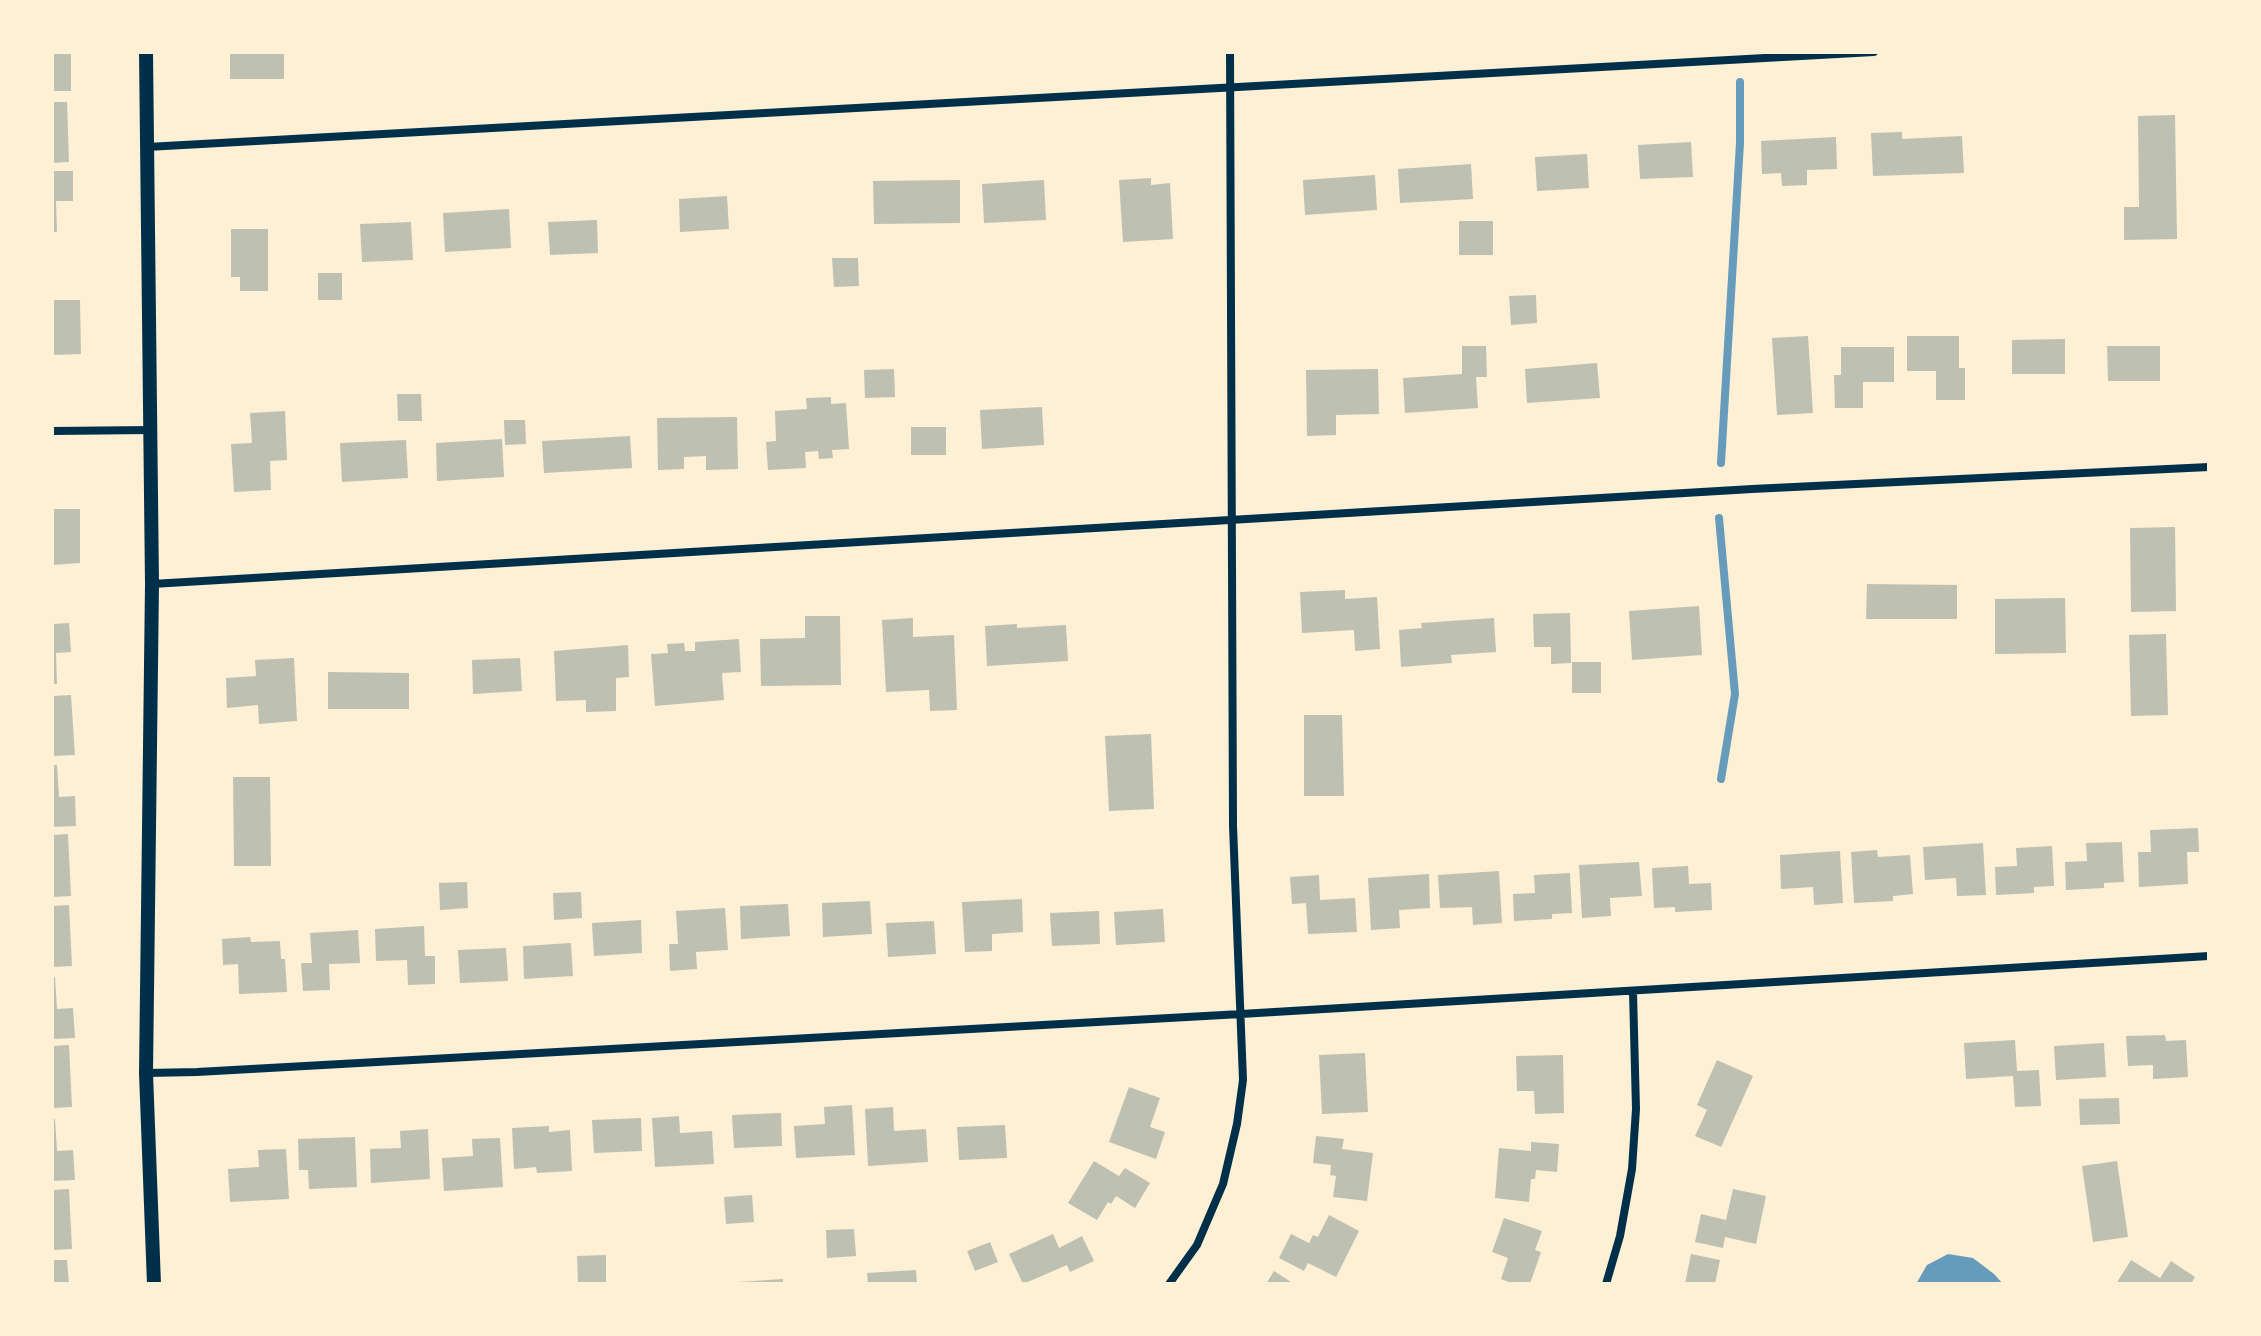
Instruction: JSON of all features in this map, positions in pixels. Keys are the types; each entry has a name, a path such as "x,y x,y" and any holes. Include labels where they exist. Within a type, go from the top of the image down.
{"street":[{"path":"146,52 152,584 146,1073 154,1284"},
{"path":"1169,1284 1197,1245 1211,1217 1232,1152 1243,1080 1233,826 1230,52"},
{"path":"147,147 1874,52"},
{"path":"52,431 151,430"},
{"path":"152,584 1752,489 2209,467"},
{"path":"146,1073 1633,992 2209,956"},
{"path":"1606,1284 1620,1236 1632,1169 1636,1109 1633,992"}],"water":[{"path":"1948,1254 1973,1258 2003,1284 1916,1284 1927,1265"}],"building":[{"path":"52,52 71,52 71,91 52,91"},
{"path":"230,52 284,52 284,79 230,79"},
{"path":"52,102 67,102 69,162 52,163"},
{"path":"2175,115 2177,239 2124,240 2124,207 2139,207 2138,116"},
{"path":"1902,132 1902,139 1962,136 1964,173 1873,176 1871,133"},
{"path":"1836,137 1837,169 1807,170 1807,185 1782,186 1781,173 1762,174 1761,141"},
{"path":"1691,142 1693,177 1640,179 1638,145"},
{"path":"1587,154 1589,188 1537,191 1535,157"},
{"path":"1471,164 1473,199 1400,203 1398,169"},
{"path":"52,171 73,171 73,201 56,201 57,232 52,232"},
{"path":"1375,175 1377,210 1305,215 1303,180"},
{"path":"1151,178 1151,185 1170,183 1173,239 1123,242 1119,180"},
{"path":"960,180 960,223 874,224 873,181"},
{"path":"1044,180 1046,220 984,223 982,184"},
{"path":"727,196 729,229 680,232 679,199"},
{"path":"509,209 511,248 445,252 443,213"},
{"path":"597,220 598,253 550,255 548,222"},
{"path":"1459,221 1493,221 1493,255 1459,255"},
{"path":"411,222 413,260 362,262 360,224"},
{"path":"231,229 268,229 268,291 240,291 240,277 231,277"},
{"path":"832,258 858,258 859,286 834,287"},
{"path":"318,273 342,273 342,300 318,300"},
{"path":"1536,295 1537,323 1511,325 1509,296"},
{"path":"52,300 80,300 81,354 52,355"},
{"path":"1808,336 1813,413 1777,415 1772,338"},
{"path":"1907,336 1959,336 1959,368 1965,368 1965,400 1936,400 1936,371 1907,371"},
{"path":"2065,339 2065,374 2012,374 2012,340"},
{"path":"1462,346 1486,346 1487,377 1476,377 1478,408 1405,413 1403,378 1462,374"},
{"path":"2107,346 2160,346 2160,381 2108,381"},
{"path":"1841,347 1894,347 1894,382 1863,382 1863,408 1835,408 1834,375 1841,375"},
{"path":"1597,363 1600,398 1527,403 1525,369"},
{"path":"894,369 895,397 865,398 864,370"},
{"path":"1378,369 1379,414 1336,415 1336,435 1307,436 1306,370"},
{"path":"397,394 421,394 422,421 398,421"},
{"path":"831,397 831,404 846,403 849,449 832,450 833,458 819,459 818,451 805,452 806,468 768,470 766,442 776,441 775,411 807,409 806,398"},
{"path":"1042,407 1044,445 982,449 980,410"},
{"path":"285,411 287,460 270,461 271,490 234,492 231,444 252,443 250,413"},
{"path":"737,417 738,469 706,470 706,456 684,457 684,469 658,470 657,418"},
{"path":"504,420 525,420 526,444 505,445"},
{"path":"911,427 946,427 946,455 911,455"},
{"path":"630,436 632,468 544,473 542,441"},
{"path":"502,439 504,477 437,481 436,443"},
{"path":"406,440 408,478 342,482 340,443"},
{"path":"52,509 80,509 80,563 52,565"},
{"path":"2175,527 2176,611 2131,612 2130,528"},
{"path":"1867,584 1957,585 1957,619 1866,619"},
{"path":"1345,590 1345,599 1377,597 1380,649 1355,651 1354,630 1302,633 1300,592"},
{"path":"2065,598 2066,653 1995,654 1995,599"},
{"path":"1699,606 1702,655 1632,660 1629,611"},
{"path":"1570,613 1571,663 1551,664 1551,647 1534,647 1533,614"},
{"path":"805,616 840,616 841,685 761,686 760,639 805,638"},
{"path":"913,618 913,637 954,635 957,710 930,711 929,690 886,692 882,620"},
{"path":"1494,618 1496,652 1451,655 1452,663 1401,667 1399,630 1422,628 1421,623"},
{"path":"69,623 71,652 56,653 57,684 52,684 52,624"},
{"path":"1017,624 1017,628 1066,625 1068,661 987,666 985,626"},
{"path":"2166,634 2168,715 2131,716 2129,635"},
{"path":"739,639 741,672 722,673 724,700 655,706 651,654 668,653 667,644 684,643 685,651 695,651 695,642"},
{"path":"628,645 629,677 616,678 616,711 586,712 586,700 556,701 554,651"},
{"path":"294,658 297,721 259,724 258,705 227,708 226,678 256,676 255,660"},
{"path":"520,658 522,691 473,694 472,660"},
{"path":"1572,662 1601,662 1601,693 1572,693"},
{"path":"328,672 409,673 409,709 328,709"},
{"path":"71,695 75,755 52,756 52,696"},
{"path":"1304,715 1342,715 1344,796 1304,796"},
{"path":"1151,734 1154,809 1109,811 1105,736"},
{"path":"52,765 57,765 59,797 75,796 76,826 52,827"},
{"path":"233,777 270,777 271,866 234,866"},
{"path":"2198,828 2199,852 2187,852 2188,884 2139,887 2138,852 2151,852 2150,830"},
{"path":"68,834 71,896 52,897 52,835"},
{"path":"2122,842 2124,882 2104,883 2104,888 2066,890 2065,862 2087,861 2086,843"},
{"path":"1983,843 1986,895 1957,896 1956,878 1925,880 1923,847"},
{"path":"2052,846 2054,886 2034,887 2034,893 1996,895 1995,867 2017,866 2016,848"},
{"path":"1877,850 1878,857 1910,855 1913,894 1893,896 1893,901 1854,903 1851,852"},
{"path":"1840,851 1843,903 1814,905 1813,887 1781,889 1780,855"},
{"path":"1639,862 1642,896 1610,898 1611,916 1582,918 1579,865"},
{"path":"1688,866 1689,884 1711,883 1712,910 1675,912 1675,907 1654,908 1652,868"},
{"path":"1499,871 1502,923 1473,925 1472,907 1440,908 1438,875"},
{"path":"1570,873 1572,913 1552,914 1552,919 1514,921 1513,894 1535,893 1534,875"},
{"path":"1429,874 1430,908 1399,910 1400,928 1371,930 1368,878"},
{"path":"1319,875 1320,900 1355,898 1357,932 1308,934 1306,903 1292,904 1290,877"},
{"path":"467,882 468,908 440,910 439,883"},
{"path":"581,892 582,918 554,920 553,893"},
{"path":"1022,899 1023,932 992,934 992,951 965,952 962,902"},
{"path":"870,901 872,934 823,937 822,903"},
{"path":"788,904 790,936 741,939 740,906"},
{"path":"69,905 72,966 52,967 52,906"},
{"path":"725,908 728,950 696,952 697,969 670,971 669,944 678,944 676,911"},
{"path":"1163,909 1165,942 1116,945 1114,912"},
{"path":"1099,911 1100,944 1052,946 1050,913"},
{"path":"641,920 642,953 594,956 592,923"},
{"path":"934,921 936,954 888,957 886,923"},
{"path":"424,926 425,956 435,956 435,984 408,985 407,960 376,961 375,929"},
{"path":"358,930 360,963 329,964 330,990 303,991 301,963 312,963 310,933"},
{"path":"250,937 251,942 280,941 281,959 285,959 287,992 239,994 238,964 223,965 222,939"},
{"path":"571,943 573,976 524,979 523,946"},
{"path":"506,948 508,981 460,983 458,950"},
{"path":"52,977 55,977 57,1009 73,1008 75,1038 52,1039"},
{"path":"2165,1035 2166,1041 2186,1040 2188,1077 2153,1079 2153,1065 2128,1066 2126,1036"},
{"path":"2015,1040 2017,1071 2039,1070 2041,1106 2015,1107 2013,1076 1966,1079 1964,1043"},
{"path":"2104,1043 2106,1077 2056,1080 2054,1046"},
{"path":"69,1045 72,1107 52,1108 52,1046"},
{"path":"1365,1053 1368,1112 1322,1114 1319,1055"},
{"path":"1563,1055 1564,1113 1535,1114 1534,1091 1517,1091 1516,1056"},
{"path":"1717,1060 1753,1076 1721,1147 1695,1136 1707,1110 1697,1105"},
{"path":"1129,1087 1160,1098 1150,1127 1165,1132 1156,1159 1109,1142"},
{"path":"2119,1098 2120,1124 2080,1125 2079,1099"},
{"path":"852,1105 855,1155 796,1158 794,1126 825,1124 824,1107"},
{"path":"893,1107 894,1131 926,1129 928,1162 868,1166 865,1109"},
{"path":"781,1113 782,1146 734,1148 732,1115"},
{"path":"679,1116 680,1133 712,1131 714,1164 655,1167 652,1118"},
{"path":"641,1118 642,1151 594,1153 592,1120"},
{"path":"52,1119 55,1119 57,1151 73,1150 75,1180 52,1181"},
{"path":"1005,1125 1007,1158 959,1160 957,1127"},
{"path":"549,1126 549,1132 570,1130 572,1171 537,1173 536,1167 514,1169 512,1128"},
{"path":"428,1129 430,1179 371,1183 370,1149 401,1148 400,1131"},
{"path":"1316,1136 1344,1139 1342,1149 1373,1153 1367,1201 1333,1197 1336,1176 1330,1175 1331,1165 1313,1163"},
{"path":"355,1137 357,1187 309,1189 308,1170 299,1170 298,1139"},
{"path":"500,1138 503,1187 444,1191 442,1158 473,1156 472,1139"},
{"path":"1531,1142 1559,1144 1557,1172 1536,1170 1535,1179 1531,1179 1529,1202 1495,1198 1499,1148 1531,1151"},
{"path":"286,1149 289,1199 230,1202 228,1169 259,1167 258,1150"},
{"path":"1094,1161 1119,1176 1125,1168 1150,1183 1135,1208 1116,1196 1111,1204 1108,1202 1097,1220 1068,1203"},
{"path":"2117,1161 2128,1237 2093,1242 2082,1166"},
{"path":"69,1189 72,1249 52,1250 52,1190"},
{"path":"1733,1189 1766,1196 1756,1244 1725,1237 1723,1248 1695,1242 1701,1214 1726,1220"},
{"path":"752,1195 754,1222 726,1224 724,1197"},
{"path":"1329,1215 1359,1231 1336,1277 1308,1263 1304,1271 1279,1258 1291,1234 1309,1243 1313,1235 1318,1237"},
{"path":"1504,1218 1542,1231 1535,1250 1541,1252 1530,1284 1514,1284 1501,1279 1508,1258 1492,1252"},
{"path":"854,1229 856,1256 827,1258 826,1230"},
{"path":"1053,1234 1059,1248 1082,1236 1094,1261 1070,1272 1067,1265 1023,1284 1009,1254"},
{"path":"990,1242 998,1262 975,1271 967,1251"},
{"path":"1691,1254 1720,1260 1715,1284 1685,1284"},
{"path":"606,1255 606,1283 578,1284 577,1256"},
{"path":"52,1260 67,1260 69,1284 52,1284"},
{"path":"2131,1260 2160,1278 2171,1261 2195,1277 2191,1284 2116,1284"},
{"path":"916,1270 917,1284 868,1284 867,1273"},
{"path":"1274,1271 1294,1284 1266,1284"},
{"path":"783,1279 783,1284 738,1284 738,1282"}],"waterway":[{"path":"1721,463 1740,143 1740,82"},
{"path":"1719,518 1735,694 1721,779"}]}
